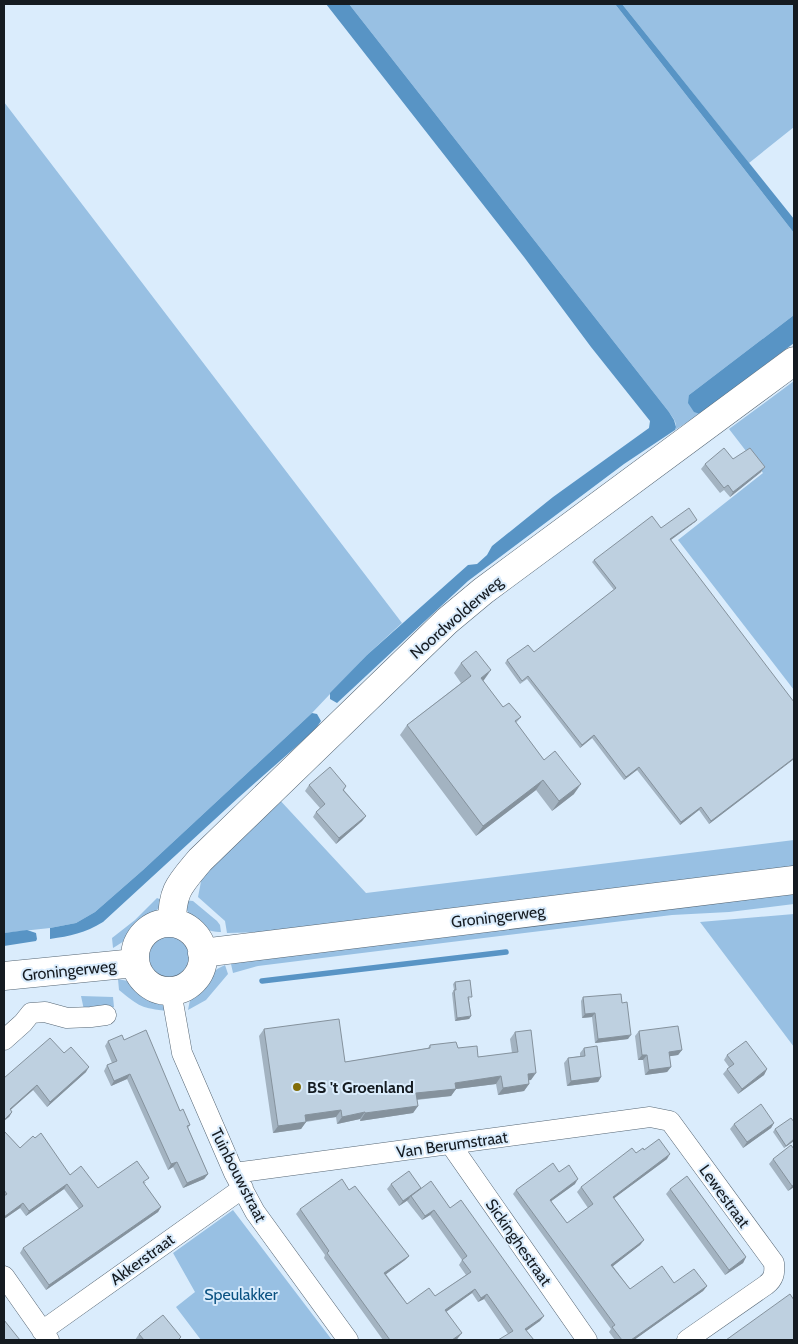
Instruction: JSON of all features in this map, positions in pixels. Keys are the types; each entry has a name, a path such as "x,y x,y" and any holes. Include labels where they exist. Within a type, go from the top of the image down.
{"main road":[{"name":"Noordwolderweg","path":"172,923 178,885 200,860 448,622 483,591 794,361"},
{"name":"Groningerweg","path":"202,953 794,880"},
{"path":"172,923 186,928 197,939 202,953 202,962 195,979 188,985 171,991 161,991 144,981 138,973 135,963 135,951 140,939 148,930 159,924 172,923"},
{"name":"Groningerweg","path":"4,976 135,963"}],"street":[{"name":"Tuinbouwstraat","path":"171,991 182,1053 238,1180 255,1212 348,1340"},
{"path":"4,1040 31,1013 46,1012 67,1018 106,1015"},
{"name":"Van Berumstraat","path":"238,1180 451,1145 650,1117 670,1121"},
{"name":"Lewestraat","path":"670,1121 774,1263 775,1272 771,1281 687,1340"},
{"name":"Sickinghestraat","path":"451,1145 587,1340"},
{"name":"Akkerstraat","path":"46,1336 238,1180"},
{"path":"4,1276 46,1336"}],"green space":[{"path":"349,4 615,4 794,233 794,315 689,395 700,414 675,430 675,423 669,412"},
{"path":"622,4 794,4 794,127 749,163"},
{"path":"4,102 402,623 367,655 312,713 95,912 76,923 4,933"},
{"path":"794,381 794,690 678,540 763,473 729,429"},
{"path":"277,797 366,893 794,840 794,871 261,932 227,933 225,921 198,897 204,866"},
{"path":"794,888 794,904 729,912 672,915 362,953 258,966 233,973 231,964 296,949"},
{"path":"157,898 164,901 141,927 113,948 112,938 135,920"},
{"path":"184,900 193,901 217,921 221,932 208,930 197,923 188,912"},
{"path":"794,914 794,1047 700,922"},
{"path":"164,934 185,938 192,947 193,953 190,968 177,976 166,978 156,974 146,958 147,948 153,940"},
{"path":"225,965 228,974 206,1000 188,1010 191,995 217,969"},
{"path":"118,979 146,990 158,999 168,1011 146,1008 137,1003 119,990"},
{"path":"81,996 113,997 114,1007 106,1010 84,1010"},
{"name":"Speulakker","path":"233,1210 332,1340 201,1340 176,1307 195,1292 173,1253"}],"shaded area":[{"path":"326,4 349,4 669,412 676,427 675,430 624,464 468,581 337,703 330,699 330,693 367,655 468,565 477,564 487,555 492,546 553,497 649,428 650,421"},
{"path":"615,4 622,4 794,219 794,233"},
{"path":"794,315 794,343 700,414 694,412 688,403 689,395"},
{"path":"312,713 317,714 321,721 315,730 103,922 90,929 50,939 50,928 76,923 95,912"},
{"path":"27,930 36,933 36,941 4,946 4,933"}],"building":[{"path":"724,448 733,459 750,448 765,467 733,492 728,485 724,488 705,464"},
{"path":"689,508 697,520 670,539 794,702 794,758 711,821 701,807 681,822 639,767 626,777 594,735 582,745 528,676 522,681 507,660 528,645 534,652 616,588 594,560 652,516 661,528"},
{"path":"476,651 491,670 481,678 503,707 509,703 521,717 515,721 544,760 555,751 581,784 559,801 543,780 483,826 407,725 471,676 461,663"},
{"path":"330,767 346,786 343,790 366,816 339,838 316,812 325,804 309,785"},
{"path":"470,980 472,997 468,997 471,1016 457,1018 455,982"},
{"path":"621,994 622,1003 627,1002 631,1035 598,1039 595,1013 585,1014 583,997"},
{"path":"339,1019 345,1062 430,1048 430,1045 456,1042 458,1048 477,1046 478,1057 518,1052 515,1032 531,1030 536,1073 528,1074 529,1084 503,1088 501,1076 455,1083 456,1089 416,1093 418,1106 365,1112 342,1117 341,1110 305,1115 306,1122 278,1126 264,1029"},
{"path":"678,1026 682,1050 669,1052 671,1067 649,1070 647,1055 642,1055 639,1031"},
{"path":"146,1030 180,1111 183,1109 190,1125 187,1126 208,1174 187,1183 177,1162 171,1164 130,1074 114,1081 107,1065 117,1061 108,1041 122,1035 124,1040"},
{"path":"50,1038 64,1053 71,1047 89,1067 50,1102 37,1085 10,1109 12,1112 4,1120 4,1078"},
{"path":"746,1041 767,1069 742,1089 727,1069 734,1064 727,1055"},
{"path":"597,1046 601,1077 571,1081 568,1058 585,1056 584,1048"},
{"path":"761,1104 774,1123 747,1142 734,1124"},
{"path":"791,1118 794,1122 794,1139 786,1146 775,1129"},
{"path":"4,1131 20,1148 33,1136 35,1138 41,1133 70,1175 81,1166 98,1188 137,1161 149,1178 143,1182 161,1207 49,1285 23,1248 83,1206 67,1184 29,1211 23,1203 4,1217 4,1196 7,1194 4,1190"},
{"path":"659,1139 670,1154 613,1197 644,1240 611,1265 630,1289 662,1266 674,1283 694,1269 707,1286 631,1340 622,1340 612,1327 615,1325 516,1190 553,1163 559,1172 569,1165 578,1179 550,1200 567,1223 593,1204 581,1187 632,1148 636,1153 643,1148 644,1150"},
{"path":"791,1145 794,1149 794,1185 792,1186 773,1159"},
{"path":"409,1171 421,1188 403,1201 391,1184"},
{"path":"687,1176 746,1257 729,1270 670,1189"},
{"path":"342,1179 349,1190 355,1186 409,1256 384,1273 407,1304 429,1288 435,1296 471,1272 462,1260 467,1256 434,1210 425,1216 411,1196 431,1181 450,1208 461,1200 544,1316 525,1329 534,1340 498,1340 513,1331 487,1294 481,1298 475,1289 445,1310 462,1333 452,1340 390,1340 327,1253 329,1251 300,1209"},
{"path":"790,1294 794,1300 794,1340 726,1340"},
{"path":"163,1315 181,1337 178,1340 144,1340 139,1334"},
{"path":"4,1320 20,1340 4,1340"}],"waterway":[{"path":"262,981 506,952"}],"place":[{"name":"BS 't Groenland","path":"297,1087"}]}
